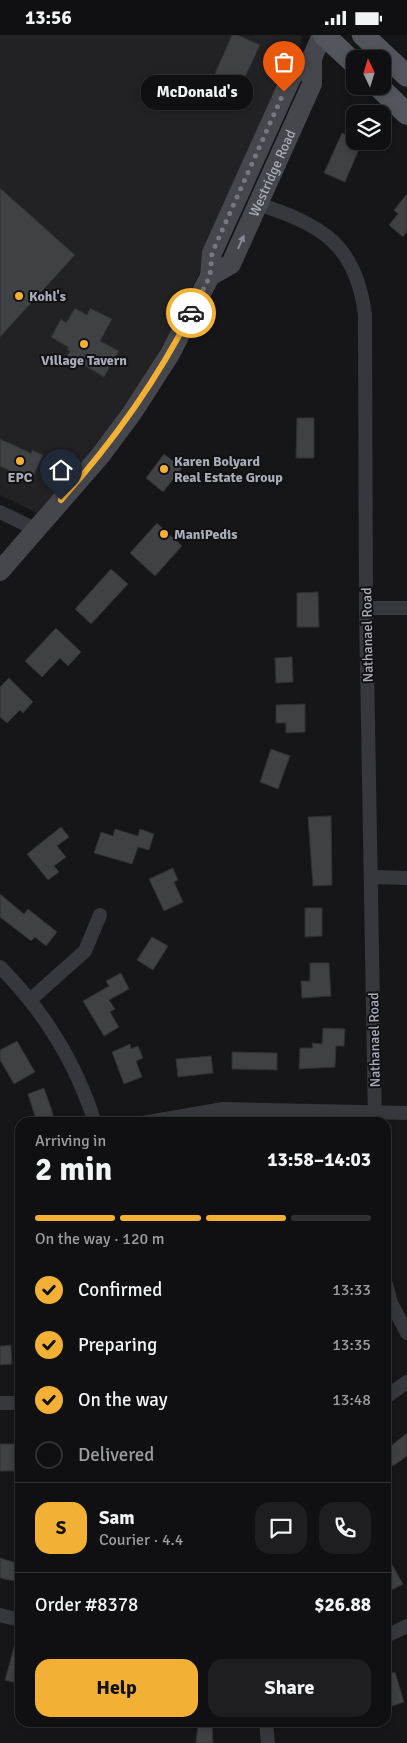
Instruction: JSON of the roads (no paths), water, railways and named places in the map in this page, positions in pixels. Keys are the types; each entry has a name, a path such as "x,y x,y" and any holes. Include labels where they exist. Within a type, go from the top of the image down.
{"main road":[{"name":"Westridge Road","path":"0,571 100,456 132,413 170,354 210,276 212,253 292,76 312,58 323,35"},
{"path":"323,35 346,56"},
{"path":"363,35 407,76"},
{"name":"Westridge Road","path":"210,276 231,264 312,85 312,58"},
{"path":"387,95 407,114"}],"street":[{"name":"Nathanael Road","path":"258,204 282,212 332,239 353,267 363,297 365,315 366,607 375,1117"},
{"path":"0,512 35,529"},
{"path":"366,607 407,608"},
{"path":"372,877 407,878"},
{"path":"30,1000 85,951 100,915"},
{"path":"0,967 30,1000 67,1054 86,1094 93,1117"},
{"path":"177,1117 223,1109 375,1117 407,1113"},
{"path":"391,1303 407,1333"},
{"path":"391,1393 407,1382"},
{"path":"0,1403 15,1403"},
{"path":"0,1615 15,1619"},
{"path":"391,1634 407,1627"},
{"path":"266,1727 268,1743"}],"place":[{"name":"McDonald's","path":"284,92"},
{"name":"Kohl's","path":"19,296"},
{"name":"Village Tavern","path":"84,344"},
{"name":"EPC","path":"20,461"},
{"name":"Karen Bolyard Real Estate Group","path":"164,469"},
{"name":"ManiPedis","path":"164,534"}]}
